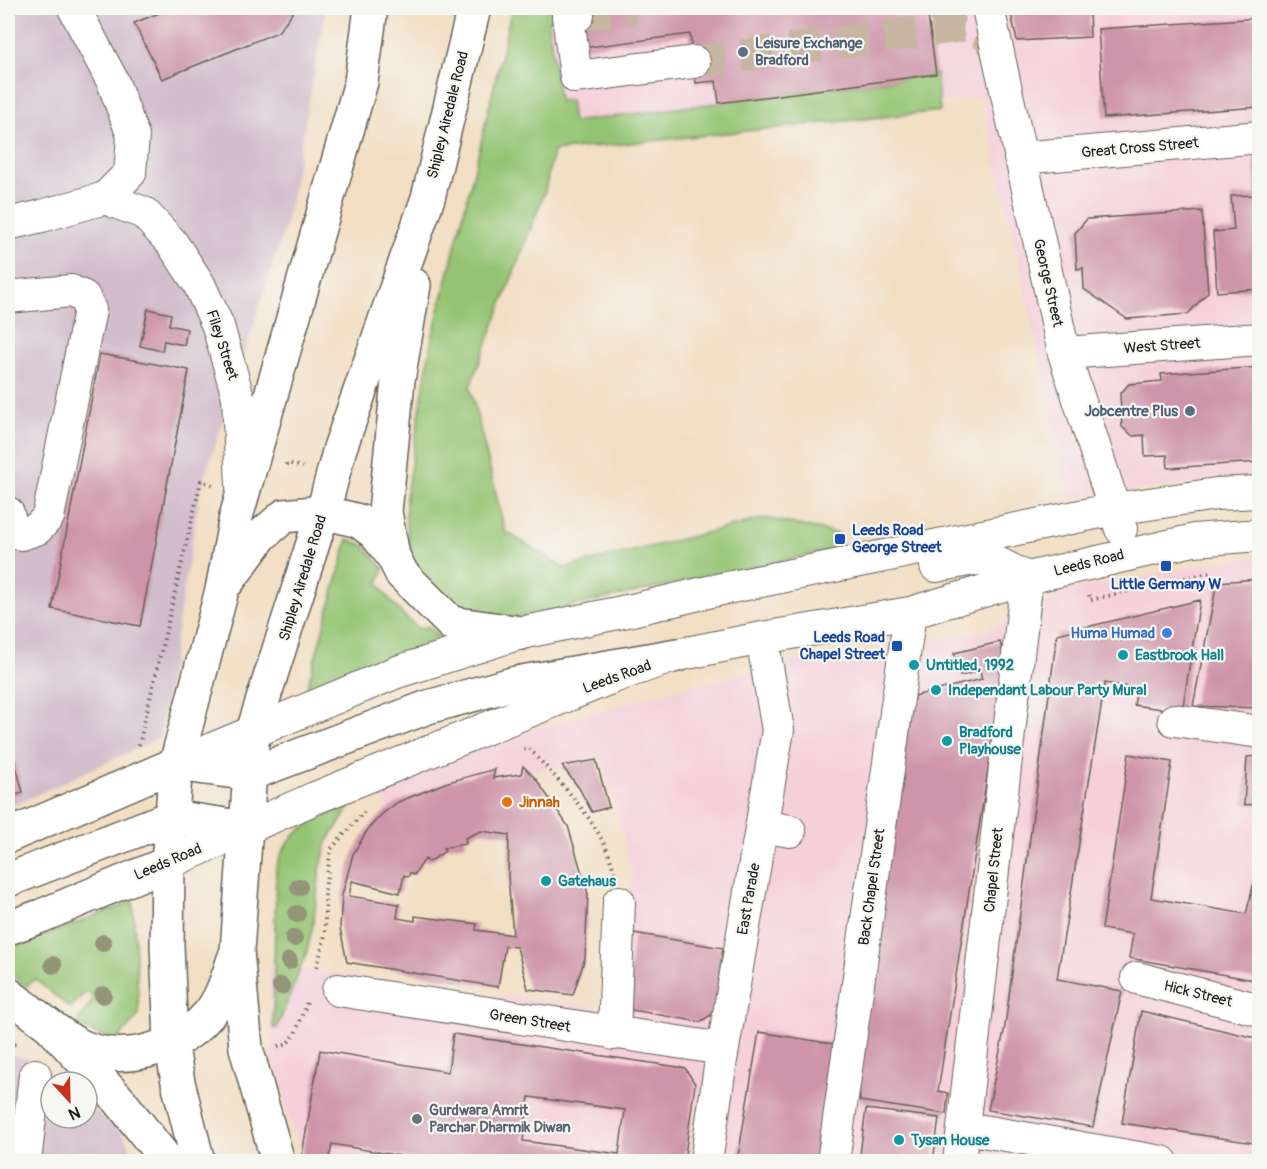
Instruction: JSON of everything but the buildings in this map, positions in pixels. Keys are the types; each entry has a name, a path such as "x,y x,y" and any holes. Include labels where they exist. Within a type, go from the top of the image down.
{"main road":[{"path":"361,82 371,8"},
{"path":"198,1161 178,1082 171,1042 167,945 168,863 176,764 222,590 242,496 361,82 390,8"},
{"name":"Shipley Airedale Road","path":"278,1161 246,1048 237,951 253,731 323,512 340,448 428,198 474,8"},
{"path":"393,556 385,512 398,380 428,198"},
{"path":"222,590 261,536 284,516 323,512 359,521 375,533 393,556 402,574 451,623 521,633"},
{"path":"8,836 176,764 250,774 428,707 505,686 677,655"},
{"path":"8,880 172,817 246,828"},
{"name":"Leeds Road","path":"8,928 168,863"},
{"path":"8,994 67,1039 86,1048 111,1054 134,1054 171,1042 208,1015 221,993 237,951"},
{"path":"50,1026 119,1100 168,1161"}],"street":[{"name":"George Street","path":"988,8 1064,353 1128,554"},
{"path":"8,224 105,198 130,173 133,136 82,10"},
{"path":"578,15 568,16 576,77 694,62"},
{"name":"Great Cross Street","path":"1019,151 1260,137"},
{"name":"Filey Street","path":"105,198 144,213 172,243 199,284 218,326 238,397 242,496"},
{"path":"8,297 71,291 84,297 90,310 48,517 37,529 21,534 11,525 8,513"},
{"name":"West Street","path":"1064,353 1260,339"},
{"path":"176,764 397,672 521,633 712,591 1115,509 1216,494 1260,492"},
{"name":"Leeds Road","path":"168,863 246,828 613,677 677,655 910,613 1027,578 1194,540 1260,535"},
{"path":"712,591 874,577 974,559 992,560 1027,578"},
{"name":"Chapel Street","path":"960,1161 1027,578"},
{"name":"Back Chapel Street","path":"833,1161 910,613"},
{"name":"East Parade","path":"706,1161 723,1049 776,829 778,730 762,638"},
{"path":"1174,720 1260,732"},
{"path":"614,1034 619,902"},
{"name":"Hick Street","path":"1137,978 1260,1010"},
{"name":"Green Street","path":"321,988 723,1049"},
{"path":"25,1161 35,1075"},
{"path":"966,1119 1077,1147 1162,1161"}],"path":[{"path":"1090,600 1215,571"},
{"path":"519,751 529,748 587,817 605,845 613,868 619,902"},
{"path":"246,1048 286,1045 295,1034 321,988 325,935 325,889 331,849 369,807"}],"shaded area":[{"path":"8,8 326,8 287,220 200,492 159,738 8,808"},
{"path":"512,8 1259,8 1259,476 1070,498 982,97 491,150"},
{"path":"1259,556 1259,1161 304,1161 273,1069 268,965 610,1009 633,873 602,760 529,771 568,826 509,835 481,831 465,838 466,844 444,848 445,851 429,862 388,809 378,788 484,746 593,711 801,659 894,652 956,636 983,632 1010,621 1066,591"},
{"path":"8,1054 29,1059 43,1070 39,1070 39,1130 99,1130 99,1114 122,1132 137,1161 8,1162"}],"green space":[{"path":"512,8 558,8 559,19 548,21 559,101 570,100 573,122 936,74 940,111 553,151 545,191 470,387 505,531 564,568 766,518 839,534 842,548 524,616 494,619 471,615 448,602 426,580 412,560 406,525 406,496 431,343"},
{"path":"348,539 363,545 384,569 378,583 402,614 419,629 428,626 445,642 312,691 307,688"},
{"path":"350,807 327,842 320,870 313,925 307,951 277,1028 273,1028 276,867 288,843 304,827"},
{"path":"133,901 139,1015 116,1041 75,1026 94,998 86,992 70,1008 35,979 26,986 8,971 8,950"}],"tunnel":[{"path":"578,15 635,8"},
{"path":"694,62 963,26 983,33 996,49"}],"place":[{"name":"Leisure Exchange Bradford","path":"743,52"},
{"name":"Jobcentre Plus","path":"1190,411"},
{"name":"Leeds Road George Street","path":"840,539"},
{"name":"Little Germany W","path":"1166,566"},
{"name":"Huma Humad","path":"1167,633"},
{"name":"Leeds Road Chapel Street","path":"897,646"},
{"name":"Eastbrook Hall","path":"1123,655"},
{"name":"Untitled, 1992","path":"914,665"},
{"name":"Independant Labour Party Mural","path":"936,690"},
{"name":"Bradford Playhouse","path":"947,741"},
{"name":"Jinnah","path":"507,802"},
{"name":"Gatehaus","path":"546,881"},
{"name":"Gurdwara Amrit Parchar Dharmik Diwan","path":"417,1119"},
{"name":"Tysan House","path":"899,1140"}]}
